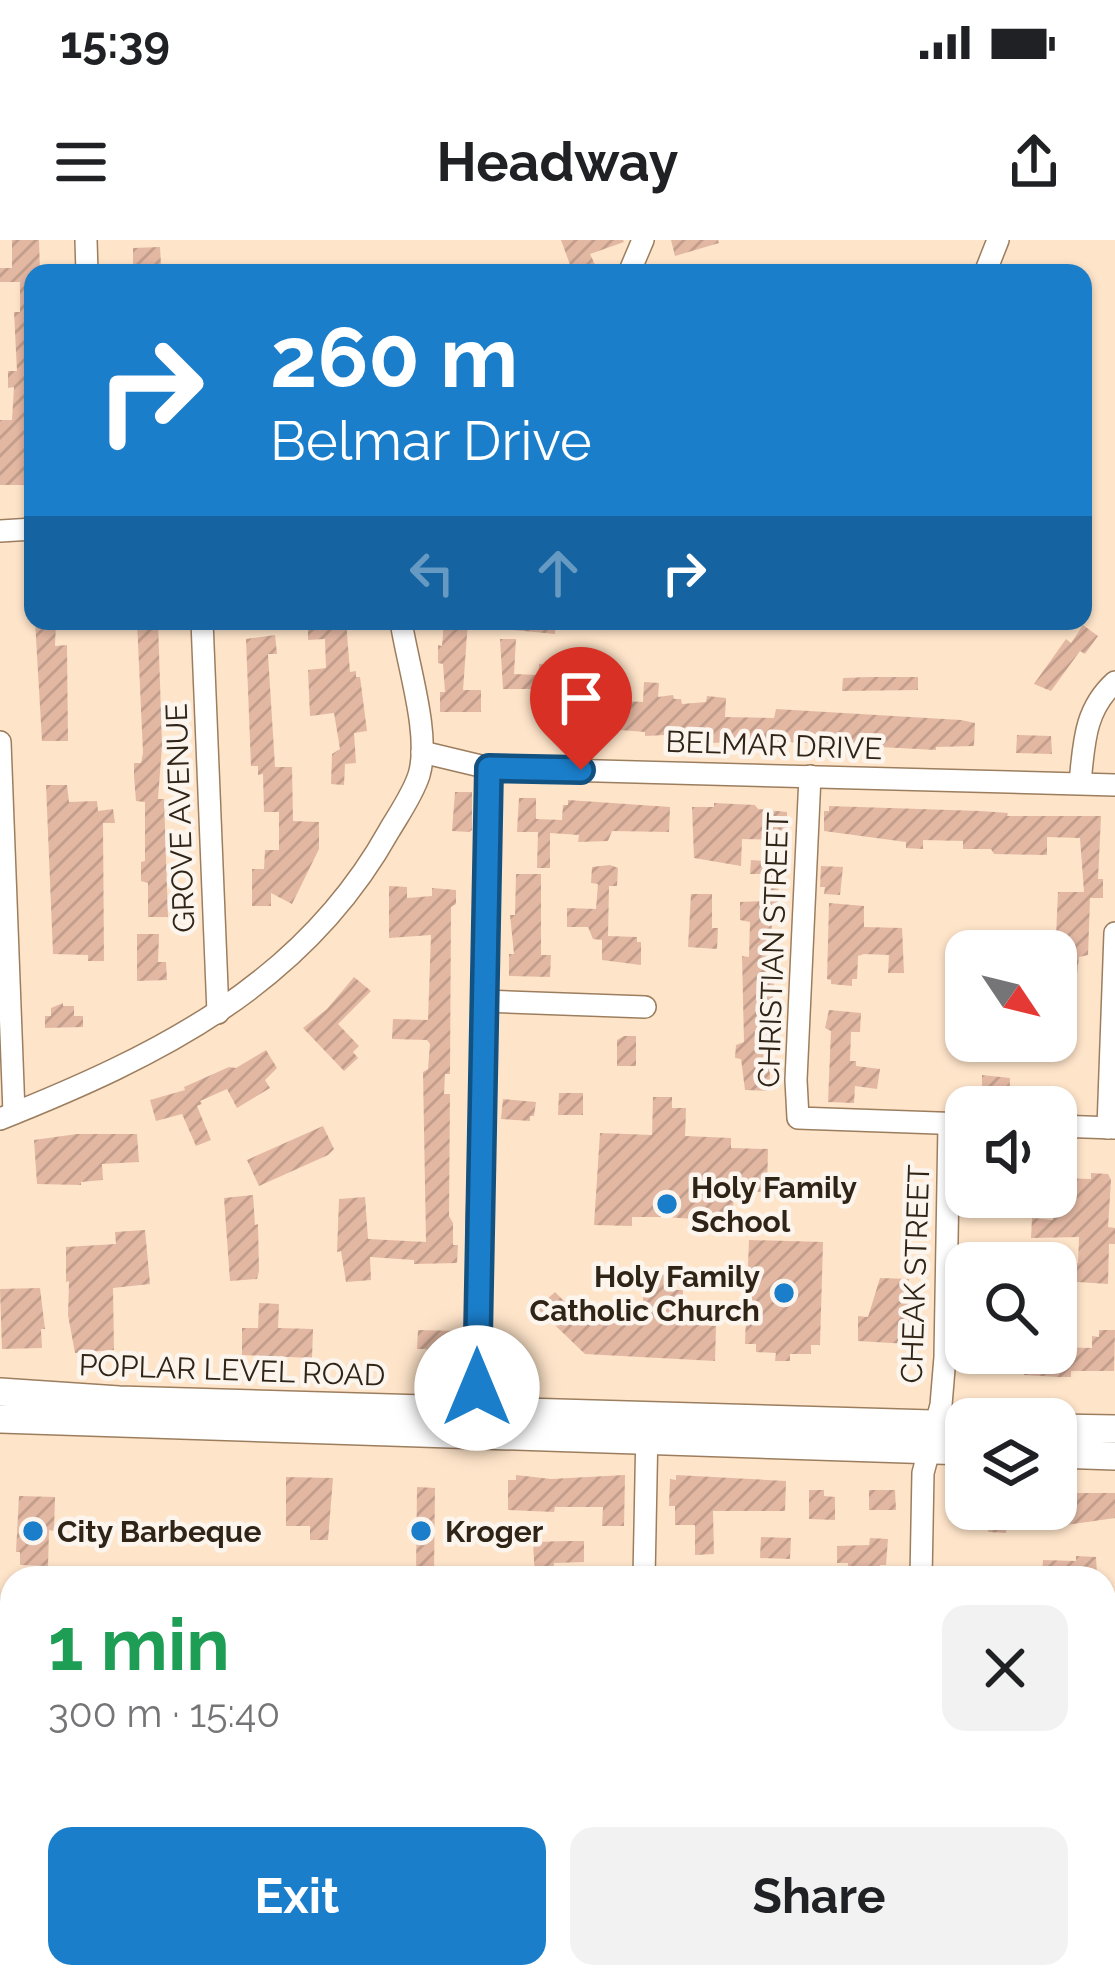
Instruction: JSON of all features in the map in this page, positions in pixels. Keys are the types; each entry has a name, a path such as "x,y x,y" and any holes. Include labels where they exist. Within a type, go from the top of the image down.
{"main road":[{"name":"POPLAR LEVEL ROAD","path":"0,1393 120,1413"},
{"name":"POPLAR LEVEL ROAD","path":"0,1419 120,1413 932,1437 945,1442"},
{"path":"1077,1429 1115,1430"},
{"name":"POPLAR LEVEL ROAD","path":"932,1437 945,1432"},
{"path":"1077,1455 1115,1456"}],"street":[{"name":"GROVE AVENUE","path":"202,630 218,1013"},
{"path":"0,742 7,1116 153,1049 218,1013 292,958 356,885 416,783 422,752 402,630"},
{"path":"1080,783 1087,724 1097,702 1115,682"},
{"name":"BELMAR DRIVE","path":"422,752 489,768 1115,785"},
{"path":"477,1424 489,768"},
{"name":"CHRISTIAN STREET","path":"810,776 798,1118 945,1124"},
{"path":"1077,1127 1112,1128 1115,933"},
{"path":"484,1001 645,1007"},
{"name":"CHEAK STREET","path":"921,1566 922,1486 945,1357 953,1218"},
{"path":"644,1566 647,1429"}],"building":[{"path":"12,240 39,240 40,264 24,264 24,485 0,485 0,420 12,420 14,387 8,388 8,371 17,371 14,312 20,312 20,282 0,282 0,268 12,268"},
{"path":"561,240 624,242 590,254 595,264 570,264"},
{"path":"671,240 718,240 719,243 675,256"},
{"path":"160,247 161,264 133,264 133,248"},
{"path":"36,630 56,630 55,646 67,645 68,741 42,741"},
{"path":"137,630 158,630 162,745 158,799 164,799 168,917 148,917 148,883 141,881 145,802 136,801 134,763 141,763"},
{"path":"308,630 347,630 350,672 360,677 367,731 354,733 356,763 345,764 344,785 331,784 332,754 340,749 334,713 310,716 308,670 326,668 325,639 308,640"},
{"path":"443,630 467,630 463,690 481,690 481,712 440,712 440,692 445,692 443,664 438,663 438,645 442,646"},
{"path":"1080,630 1098,636 1085,654 1080,651 1051,691 1034,684 1066,639 1071,643"},
{"path":"275,635 277,654 268,654 275,767 292,767 293,821 319,822 319,849 292,904 271,893 271,906 252,906 252,869 264,869 265,850 279,850 279,812 264,812 263,774 258,775 258,766 251,766 246,639"},
{"path":"500,639 516,639 514,674 539,675 539,664 568,664 568,658 588,660 587,686 577,685 576,699 561,699 559,717 539,716 539,689 503,689"},
{"path":"918,677 918,690 842,691 843,678"},
{"path":"644,682 659,683 658,697 673,695 682,704 706,702 707,696 726,698 725,717 774,718 776,709 961,720 975,723 974,746 936,750 788,742 788,746 747,747 747,742 706,743 704,733 645,736 645,732 608,729 603,724 605,700 643,702"},
{"path":"1017,735 1051,736 1052,754 1016,753"},
{"path":"46,785 67,785 69,802 97,801 98,811 113,809 115,823 103,823 104,961 88,961 88,955 53,954"},
{"path":"455,792 472,792 469,832 452,831"},
{"path":"519,798 536,798 536,819 562,820 568,800 670,807 669,832 612,831 608,841 578,842 579,835 550,833 550,868 537,868 538,832 517,832"},
{"path":"714,803 787,812 787,840 742,839 741,866 694,858 692,807 714,807"},
{"path":"829,806 1101,816 1098,879 1103,879 1103,898 1090,898 1088,955 1079,957 1077,975 1077,930 1056,930 1058,892 1084,892 1080,838 1047,837 1047,855 963,849 963,841 923,840 923,849 906,848 906,842 824,831 824,811"},
{"path":"751,860 765,861 765,869 780,870 776,921 772,921 771,944 767,944 766,980 774,983 773,999 769,999 770,1091 745,1090 741,1059 735,1058 736,1045 744,1042 742,956 749,957 750,922 740,920 740,902 763,901 764,874 750,874"},
{"path":"821,866 843,867 840,895 824,894"},
{"path":"592,867 618,868 617,886 609,886 608,936 637,937 641,965 602,960 602,940 593,939 588,927 567,927 567,908 596,909 598,884 591,883"},
{"path":"516,874 541,874 541,955 551,955 550,977 509,976"},
{"path":"389,886 407,887 407,898 432,896 432,888 456,890 456,904 451,907 450,1074 445,1074 444,1094 450,1094 449,1216 453,1245 458,1245 457,1263 414,1264 414,1260 370,1257 371,1280 346,1282 341,1251 337,1252 339,1199 365,1197 368,1239 426,1242 423,1072 428,1069 430,1044 392,1039 393,1019 428,1020 431,935 389,938"},
{"path":"691,894 712,894 717,949 688,947"},
{"path":"829,903 864,906 864,927 902,928 904,973 888,973 889,955 864,954 858,956 852,986 831,984 827,979"},
{"path":"137,934 159,934 158,962 166,962 167,980 137,981"},
{"path":"354,977 371,991 338,1024 359,1046 353,1052 358,1058 344,1071 303,1028"},
{"path":"63,1003 74,1006 74,1016 83,1016 83,1027 45,1028 45,1016"},
{"path":"829,1010 861,1013 860,1032 851,1032 850,1061 880,1069 877,1089 855,1086 854,1103 828,1102 831,1031 825,1028"},
{"path":"636,1036 636,1066 617,1066 617,1040"},
{"path":"266,1050 277,1068 265,1080 270,1088 237,1108 227,1089 200,1101 197,1106 211,1140 196,1146 182,1114 156,1121 150,1100 185,1090"},
{"path":"982,1075 1010,1078 1010,1086 982,1086"},
{"path":"559,1093 583,1093 583,1115 558,1115"},
{"path":"653,1097 672,1097 672,1108 686,1108 685,1136 731,1138 731,1148 768,1149 767,1192 734,1191 732,1229 694,1228 694,1219 665,1217 632,1217 632,1226 594,1225 600,1133 652,1135"},
{"path":"503,1099 536,1102 534,1116 530,1121 501,1119"},
{"path":"323,1126 334,1149 328,1155 259,1186 247,1160"},
{"path":"137,1134 139,1162 102,1164 103,1180 81,1185 37,1184 34,1140"},
{"path":"1091,1173 1108,1174 1111,1180 1108,1227 1115,1228 1115,1244 1109,1244 1108,1284 1077,1282 1079,1237 1031,1238 1032,1218 1077,1218 1077,1179 1091,1179"},
{"path":"253,1195 258,1224 257,1279 230,1281 224,1198"},
{"path":"145,1230 150,1284 113,1288 114,1350 75,1353 68,1315 66,1247 116,1244 115,1232"},
{"name":"Holy Family Catholic Church","path":"749,1240 823,1242 820,1345 811,1345 811,1354 790,1354 790,1361 775,1361 776,1353 756,1352 756,1344 745,1344"},
{"path":"645,1274 667,1275 667,1290 683,1290 682,1324 716,1326 715,1361 585,1354 537,1308 555,1292 569,1306 642,1313"},
{"path":"880,1278 909,1279 908,1344 858,1341 858,1316 868,1317"},
{"path":"40,1288 45,1329 41,1329 42,1348 2,1349 0,1289"},
{"path":"259,1303 279,1304 278,1328 313,1329 312,1358 242,1355 242,1328 258,1328"},
{"path":"418,1330 459,1331 462,1391 426,1390 427,1349 417,1349"},
{"path":"1099,1330 1115,1330 1114,1371 1077,1371 1077,1348 1092,1348 1092,1336 1099,1337"},
{"path":"1071,1374 1071,1377 1024,1375"},
{"path":"516,1475 551,1479 625,1475 624,1526 602,1526 603,1507 508,1510 508,1480 516,1480"},
{"path":"676,1475 786,1481 785,1511 713,1511 714,1554 695,1555 695,1525 675,1525 675,1506 669,1506 670,1479 676,1480"},
{"path":"286,1477 333,1478 328,1540 310,1540 310,1526 286,1526"},
{"name":"Kroger","path":"417,1487 435,1488 434,1566 416,1566"},
{"path":"809,1490 824,1490 824,1496 835,1497 835,1520 809,1519"},
{"path":"869,1490 895,1490 896,1510 869,1510"},
{"path":"1077,1493 1115,1493 1115,1518 1077,1523"},
{"name":"City Barbeque","path":"19,1496 55,1497 48,1566 20,1565 20,1552 16,1552"},
{"path":"761,1537 791,1538 790,1559 760,1558"},
{"path":"870,1538 888,1539 886,1565 837,1563 837,1546 869,1545"},
{"path":"584,1541 584,1562 534,1566 533,1542"},
{"path":"1076,1556 1096,1557 1097,1566 1043,1566 1043,1560 1076,1561"}],"place":[{"name":"Holy Family School","path":"667,1204"},
{"name":"Holy Family Catholic Church","path":"784,1293"},
{"name":"City Barbeque","path":"33,1531"},
{"name":"Kroger","path":"421,1531"}],"route":[{"path":"477,1388 489,768 581,770"}]}
